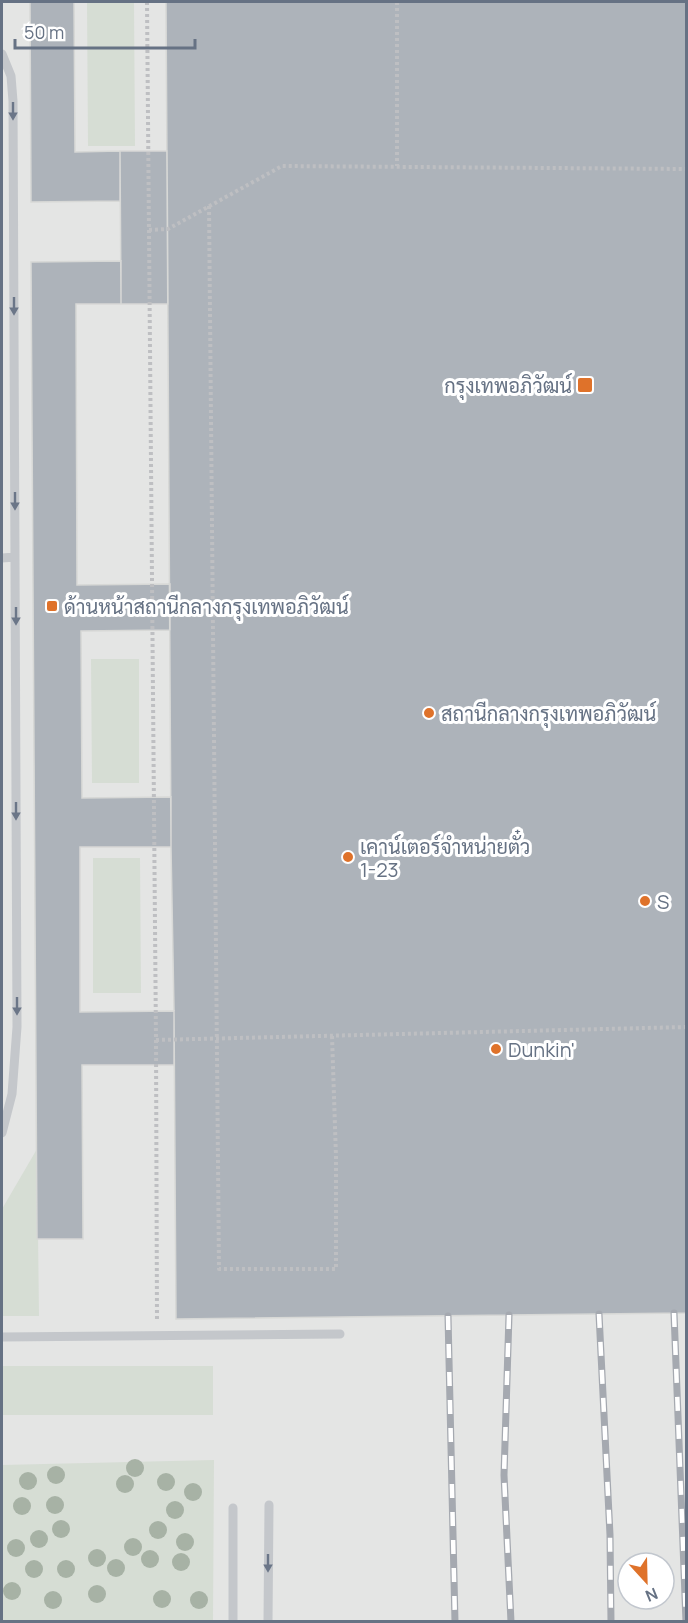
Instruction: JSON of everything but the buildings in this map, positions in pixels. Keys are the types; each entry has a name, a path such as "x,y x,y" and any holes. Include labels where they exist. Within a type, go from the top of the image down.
{"lane":[{"path":"2,54 11,76 13,101 17,1027 12,1094 2,1133"},
{"path":"2,558 15,557"},
{"path":"2,1337 340,1334"},
{"path":"268,1622 269,1505"},
{"path":"233,1508 233,1622"}],"path":[{"path":"147,2 157,1336"},
{"path":"397,2 397,166"},
{"path":"149,230 168,229 282,166 687,168"},
{"path":"209,206 219,1269 336,1269 336,1157 332,1036"},
{"path":"156,1040 687,1027"}],"shaded area":[{"name":"สถานีกลางกรุงเทพอภิวัฒน์","path":"2,2 686,2 686,1621 2,1622"},
{"path":"87,2 134,2 135,146 88,146"},
{"path":"91,659 139,659 139,783 92,783"},
{"path":"93,858 140,858 141,993 93,993"},
{"path":"37,1149 39,1316 2,1316 2,1209"},
{"path":"2,1366 213,1366 213,1415 2,1415"},
{"path":"214,1460 213,1621 2,1621 2,1465"}],"railway":[{"path":"674,1313 686,1622"},
{"path":"599,1314 610,1535 611,1622"},
{"path":"509,1315 504,1475 511,1622"},
{"path":"448,1316 455,1622"}],"place":[{"name":"กรุงเทพอภิวัฒน์","path":"585,385"},
{"name":"ด้านหน้าสถานีกลางกรุงเทพอภิวัฒน์","path":"52,606"},
{"name":"สถานีกลางกรุงเทพอภิวัฒน์","path":"429,713"},
{"name":"เคาน์เตอร์จำหน่ายตั๋ว 1-23","path":"348,857"},
{"name":"S","path":"645,901"},
{"name":"Dunkin'","path":"496,1049"}]}
